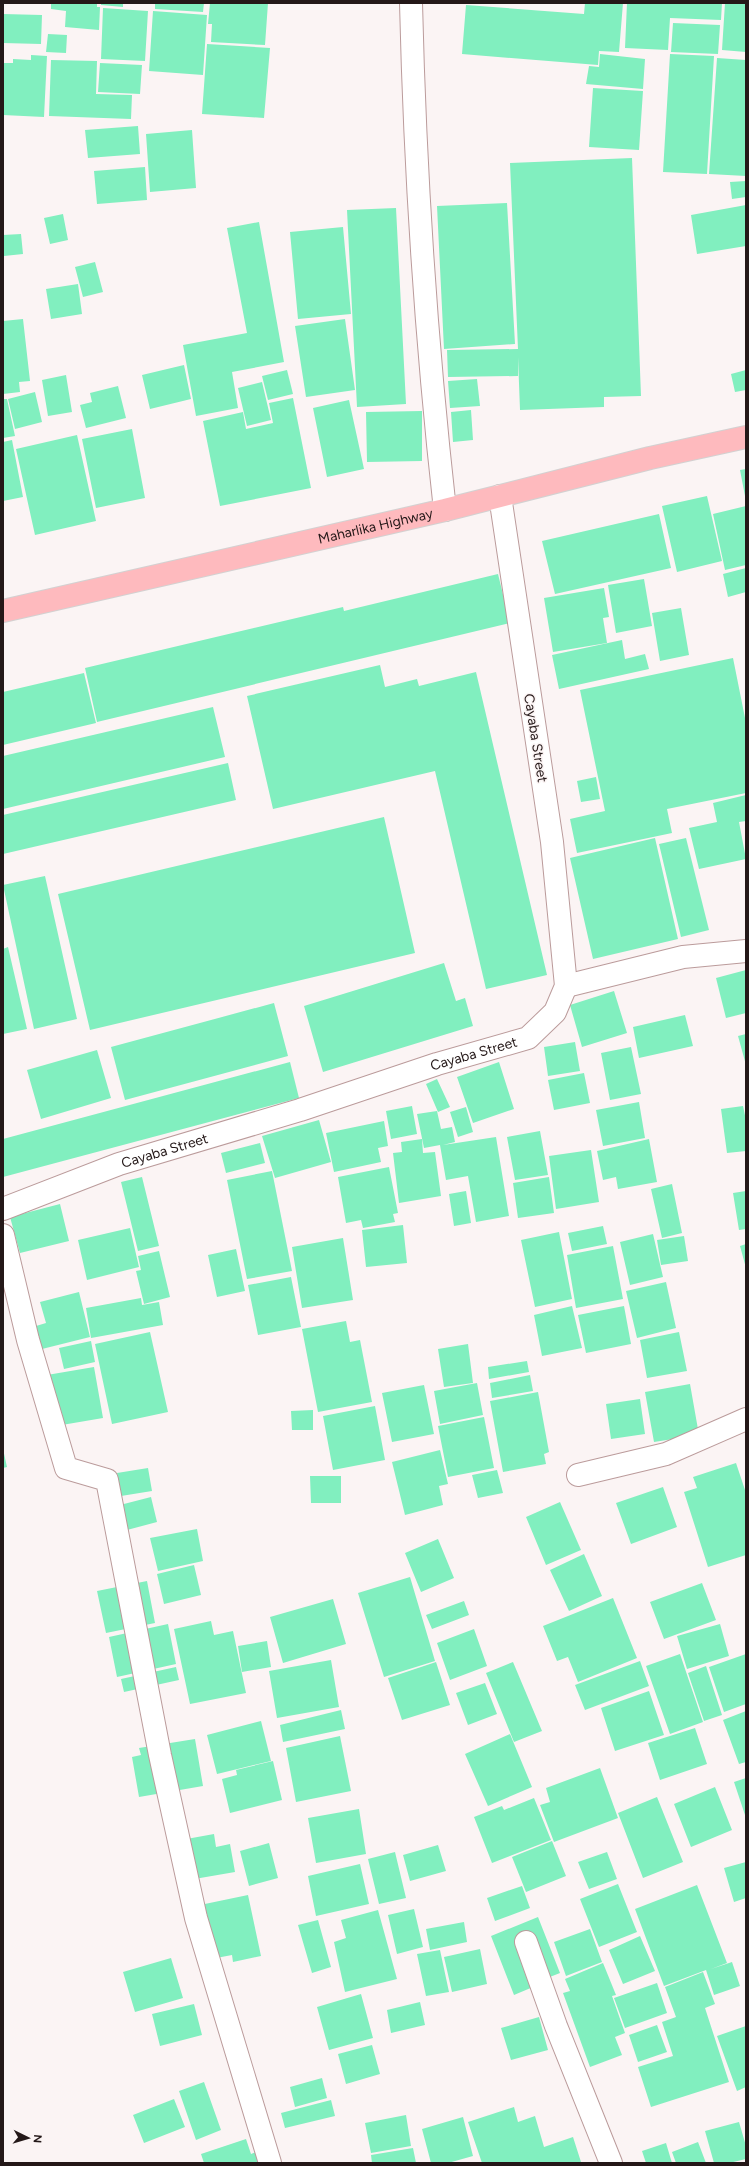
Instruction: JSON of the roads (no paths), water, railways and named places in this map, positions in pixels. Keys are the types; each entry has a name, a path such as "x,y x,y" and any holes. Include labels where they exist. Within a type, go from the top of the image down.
{"main road":[{"name":"Maharlika Highway","path":"3,611 445,510 650,458 746,437"}],"street":[{"path":"411,3 414,132 433,401 445,510"},
{"name":"Cayaba Street","path":"3,1209 118,1164 300,1110 437,1064 528,1038 555,1012 566,986 552,842 500,496"},
{"path":"566,986 683,957 746,951"},
{"path":"3,1235 28,1340 66,1468 107,1480 160,1755 196,1918 270,2163"},
{"path":"578,1475 666,1454 746,1418"},
{"path":"526,1942 556,2026 611,2163"}]}
